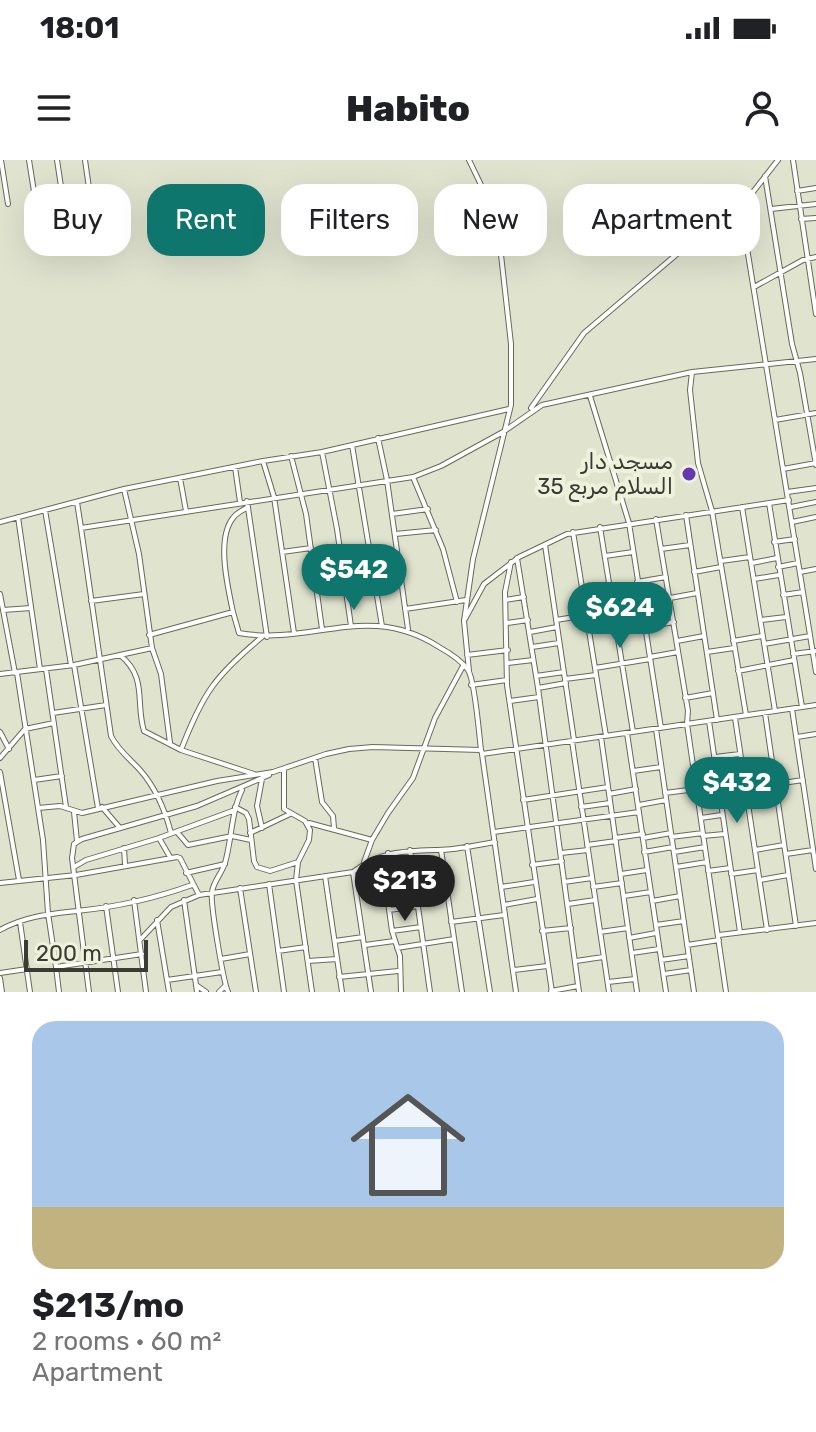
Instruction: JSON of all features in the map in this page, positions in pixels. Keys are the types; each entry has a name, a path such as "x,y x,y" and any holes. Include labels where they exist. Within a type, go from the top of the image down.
{"street":[{"path":"1,160 8,204"},
{"path":"29,160 33,184"},
{"path":"57,160 61,184"},
{"path":"85,160 88,184"},
{"path":"469,160 494,212 498,228 511,344 512,398 473,559 464,621 516,992"},
{"path":"758,184 778,160"},
{"path":"793,160 816,314"},
{"path":"765,176 816,464 783,469"},
{"path":"797,191 816,188"},
{"path":"770,209 816,204"},
{"path":"801,219 816,218"},
{"path":"527,414 584,333 673,256"},
{"path":"749,256 816,672"},
{"path":"754,287 807,258 816,257"},
{"path":"469,671 449,653 408,630 351,626 264,637 239,633 228,590 225,548 234,516 247,504 274,497 413,477 441,466 503,432 542,405 692,372 816,359"},
{"path":"692,372 690,390 698,463 712,511 746,715"},
{"path":"590,396 629,523 694,992"},
{"path":"0,522 124,489 322,452 509,409"},
{"path":"775,420 816,413"},
{"path":"378,438 400,563 408,630"},
{"path":"352,445 382,626"},
{"path":"322,452 351,626"},
{"path":"291,456 306,514 322,629"},
{"path":"263,461 274,497 294,633"},
{"path":"235,467 240,502"},
{"path":"413,477 436,530 457,602"},
{"path":"180,478 186,511"},
{"path":"787,492 816,488"},
{"path":"124,489 149,635 161,674 170,744"},
{"path":"464,621 484,584 517,558 573,532 789,500"},
{"path":"77,502 106,705 115,743 158,796 173,832 188,845 232,836 251,836 290,814"},
{"path":"81,528 240,502 247,504"},
{"path":"790,507 816,502"},
{"path":"769,503 802,707"},
{"path":"247,504 264,637"},
{"path":"742,507 775,711"},
{"path":"392,514 428,509"},
{"path":"45,510 100,808 120,828"},
{"path":"686,515 717,720"},
{"path":"18,517 66,807"},
{"path":"792,522 816,517"},
{"path":"656,519 677,641 726,992"},
{"path":"600,527 622,664 633,771 666,992"},
{"path":"395,534 436,530"},
{"path":"573,532 596,672 610,803 637,992"},
{"path":"774,542 795,539"},
{"path":"545,545 609,992"},
{"path":"661,549 690,545"},
{"path":"282,552 311,548"},
{"path":"605,556 633,552"},
{"path":"511,562 505,600 507,680 514,749 547,966 552,991 579,989 517,558"},
{"path":"694,572 721,564 777,558"},
{"path":"372,567 400,563"},
{"path":"778,567 798,563"},
{"path":"800,572 816,569"},
{"path":"754,579 779,575"},
{"path":"315,581 345,577"},
{"path":"637,582 666,577"},
{"path":"783,595 803,592"},
{"path":"670,598 697,593"},
{"path":"0,594 3,638 16,673 34,780 59,992"},
{"path":"91,601 144,594"},
{"path":"505,600 524,597"},
{"path":"586,607 640,598"},
{"path":"405,609 466,600"},
{"path":"3,610 31,608"},
{"path":"149,635 233,612"},
{"path":"556,620 587,615"},
{"path":"760,620 786,617"},
{"path":"507,623 528,620"},
{"path":"645,627 674,622"},
{"path":"530,632 557,627"},
{"path":"677,641 704,636"},
{"path":"733,641 762,636"},
{"path":"764,644 810,636"},
{"path":"181,750 197,709 209,689 223,670 264,637"},
{"path":"532,647 559,643"},
{"path":"0,674 73,665 152,648"},
{"path":"707,652 734,648"},
{"path":"467,655 508,650"},
{"path":"738,671 814,651"},
{"path":"538,688 678,652"},
{"path":"120,655 134,669 144,731 181,750 255,775"},
{"path":"508,663 533,660"},
{"path":"363,864 372,840 413,778 435,718 463,666"},
{"path":"536,676 564,672"},
{"path":"471,685 507,680"},
{"path":"685,698 713,693"},
{"path":"509,701 539,697"},
{"path":"52,713 106,705"},
{"path":"38,808 66,807 82,813 200,785 284,770 315,758 361,748 481,752 514,749 816,705"},
{"path":"792,709 816,869"},
{"path":"765,713 796,926"},
{"path":"735,717 767,930"},
{"path":"709,721 740,932"},
{"path":"0,758 25,729 54,723"},
{"path":"0,732 9,749"},
{"path":"797,737 816,734"},
{"path":"714,757 740,754"},
{"path":"315,758 322,802 332,814 334,828"},
{"path":"694,769 715,766"},
{"path":"633,771 661,767"},
{"path":"284,770 283,806 290,814 307,823 372,840"},
{"path":"0,772 19,880"},
{"path":"89,992 72,848 77,841 167,816 243,788 273,772"},
{"path":"34,780 62,776"},
{"path":"262,779 257,806 262,828"},
{"path":"695,782 717,780"},
{"path":"776,784 803,780"},
{"path":"523,800 608,787"},
{"path":"219,992 227,989 212,892 225,864 235,809 243,788"},
{"path":"609,794 636,789"},
{"path":"665,793 696,789"},
{"path":"718,793 746,789"},
{"path":"805,798 816,796"},
{"path":"639,805 666,800"},
{"path":"749,805 778,801"},
{"path":"581,807 610,803"},
{"path":"74,867 86,860 159,838 235,809 246,813 254,861 263,871 298,862"},
{"path":"74,812 77,841"},
{"path":"494,832 639,812"},
{"path":"701,818 721,815"},
{"path":"307,823 309,840 298,862 296,880 312,992"},
{"path":"561,853 643,836 724,834"},
{"path":"159,838 170,858"},
{"path":"140,940 171,907 199,895 353,872 388,853 441,850 495,842"},
{"path":"755,850 784,845"},
{"path":"467,846 490,992"},
{"path":"644,852 705,847"},
{"path":"124,848 125,864"},
{"path":"410,850 430,992"},
{"path":"441,850 462,992"},
{"path":"786,854 813,850"},
{"path":"388,853 385,874 401,992"},
{"path":"0,883 76,875 125,864 180,858 199,895"},
{"path":"532,865 562,861"},
{"path":"676,867 707,862"},
{"path":"186,873 225,864"},
{"path":"708,871 730,868"},
{"path":"621,874 647,870"},
{"path":"731,874 758,870"},
{"path":"353,872 371,992"},
{"path":"760,880 788,875"},
{"path":"325,876 342,992"},
{"path":"564,882 592,878"},
{"path":"415,884 445,880"},
{"path":"501,887 534,882"},
{"path":"593,887 622,883"},
{"path":"269,884 284,992"},
{"path":"0,930 48,913 78,911 159,896 192,885"},
{"path":"240,888 256,992"},
{"path":"624,896 651,892"},
{"path":"652,901 680,896"},
{"path":"503,905 537,899"},
{"path":"134,900 146,992"},
{"path":"184,900 197,992"},
{"path":"568,904 595,900"},
{"path":"106,906 118,992"},
{"path":"389,910 418,906"},
{"path":"451,922 504,915"},
{"path":"157,920 169,992"},
{"path":"656,925 684,921"},
{"path":"20,922 30,992"},
{"path":"687,945 740,932 816,923"},
{"path":"392,931 421,927"},
{"path":"542,931 571,928"},
{"path":"600,932 628,928"},
{"path":"629,938 656,933"},
{"path":"335,941 363,937"},
{"path":"397,948 454,939"},
{"path":"364,945 394,941"},
{"path":"278,951 306,947"},
{"path":"632,953 659,949"},
{"path":"56,967 142,954"},
{"path":"220,959 250,954"},
{"path":"661,960 689,956"},
{"path":"576,961 603,957"},
{"path":"308,961 337,959"},
{"path":"513,970 547,966"},
{"path":"2,992 0,976 27,969"},
{"path":"664,974 691,970"},
{"path":"339,977 398,971"},
{"path":"167,980 222,972"},
{"path":"608,982 635,979"},
{"path":"196,985 206,992"}],"place":[{"name":"مسجد دار السلام مربع 35","path":"689,474"}]}
